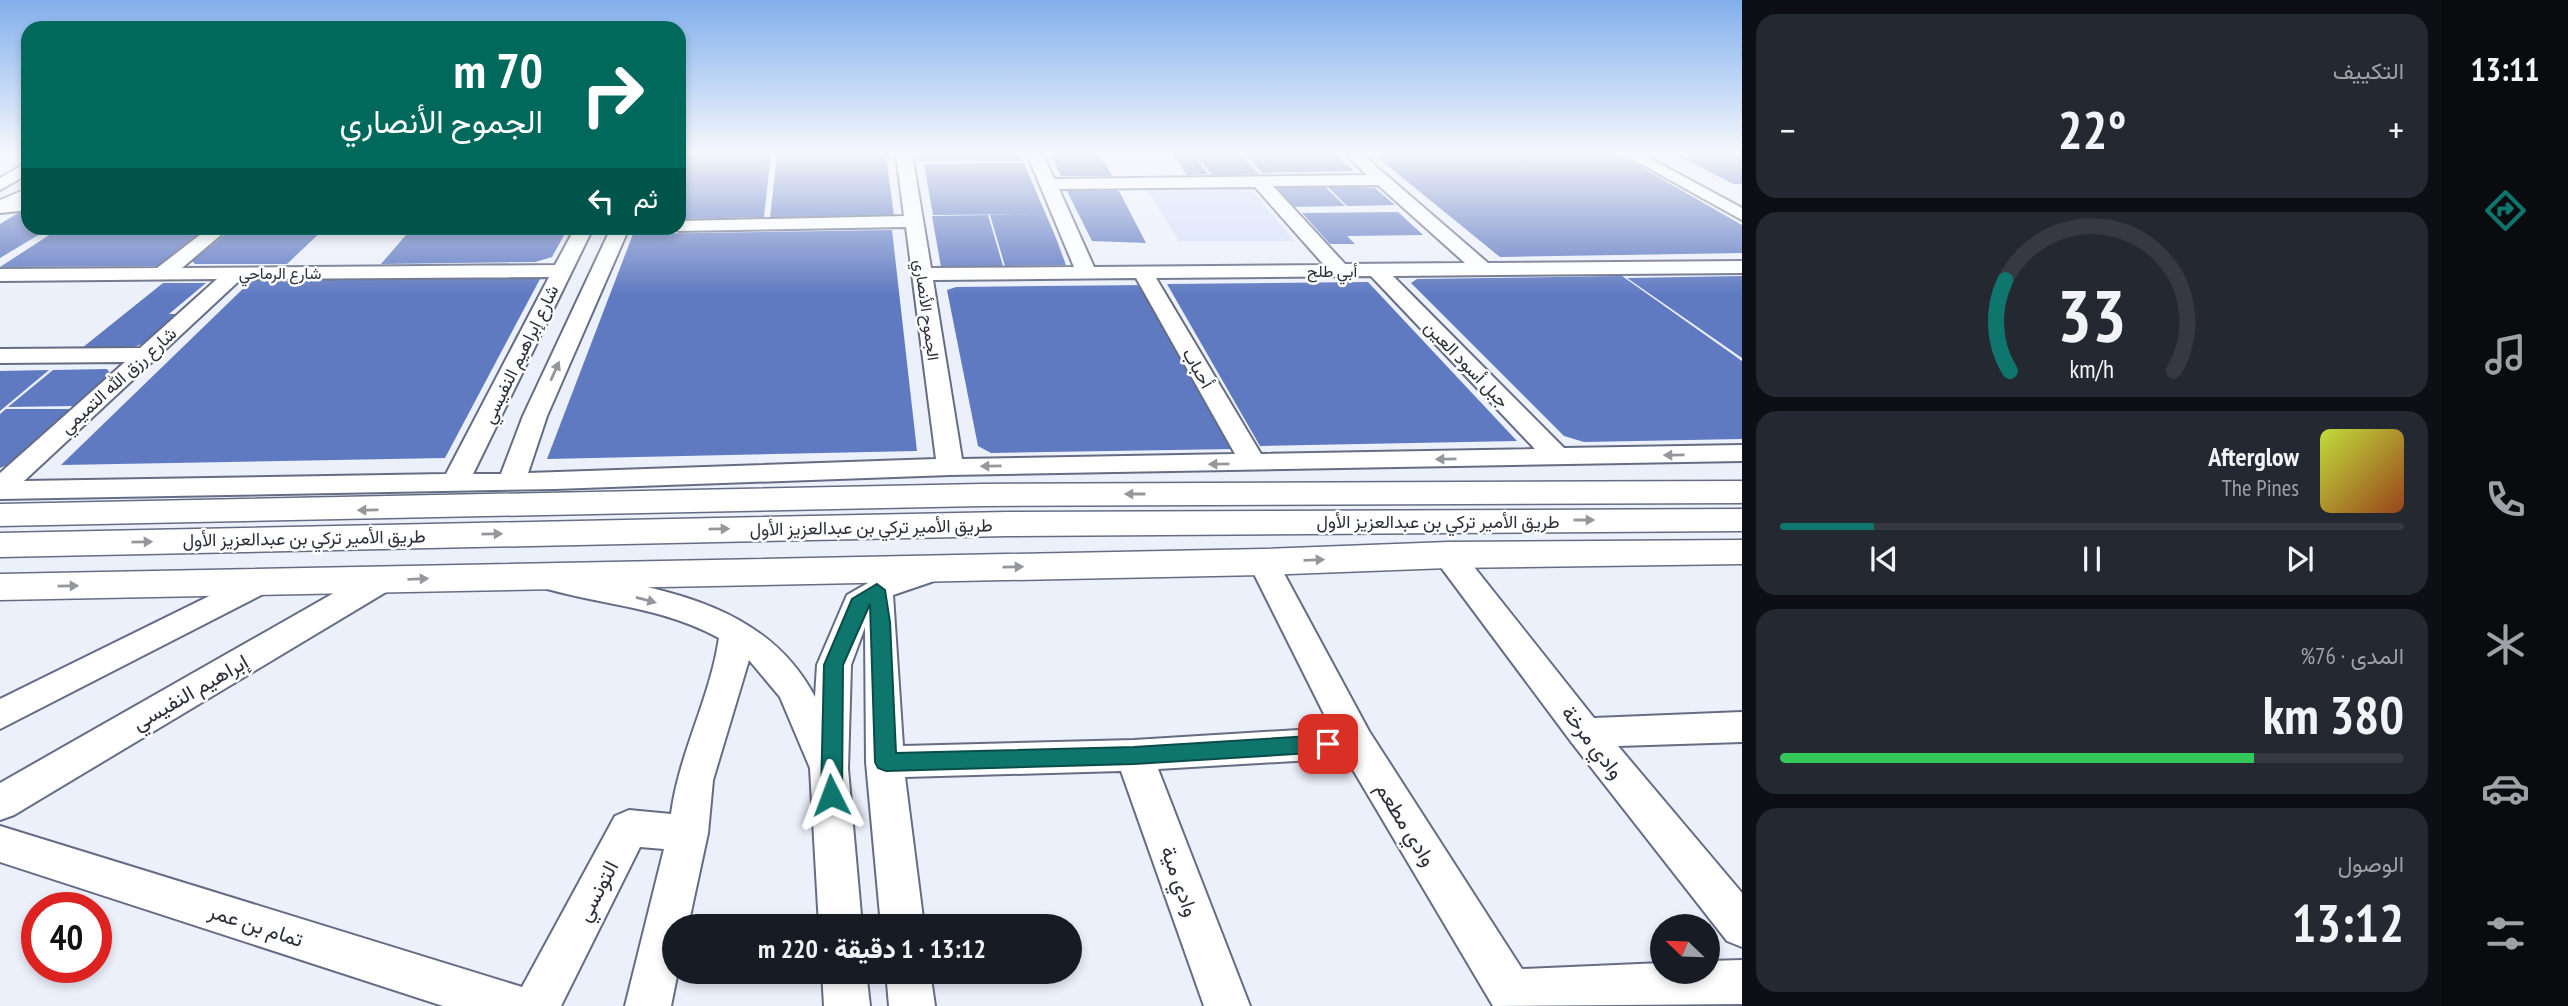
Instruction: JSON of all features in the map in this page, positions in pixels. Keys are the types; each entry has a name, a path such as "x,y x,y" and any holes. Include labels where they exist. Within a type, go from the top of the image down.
{"main road":[{"name":"طريق الأمير تركي بن عبدالعزيز الأول","path":"0,514 458,508 981,495 1742,492"},
{"name":"طريق الأمير تركي بن عبدالعزيز الأول","path":"0,545 1256,521 1742,520"},
{"path":"532,575 1100,535 1256,521"},
{"path":"0,587 1263,562 1448,555 1742,552"}],"street":[{"name":"الجموح الأنصاري","path":"911,201 950,467"},
{"path":"1055,201 1087,273"},
{"path":"1277,201 1340,271"},
{"path":"1406,201 1484,270"},
{"path":"1718,201 1742,215"},
{"path":"686,226 914,221"},
{"path":"162,274 211,235"},
{"name":"شارع إبراهيم النفيسي","path":"456,481 487,424 579,235"},
{"name":"شارع إبراهيم النفيسي","path":"512,480 535,416 617,235"},
{"name":"أبي طلح","path":"922,274 1742,267"},
{"name":"جبل أسود العين","path":"1377,271 1558,457"},
{"name":"أحباب","path":"1143,272 1253,463"},
{"name":"شارع الرماحي","path":"4,277 236,273 599,273"},
{"name":"شارع رزق الله التميمي","path":"0,489 236,273"},
{"path":"0,356 145,355"},
{"path":"487,424 487,440 503,445 520,440 535,416"},
{"path":"555,481 950,467 1742,453"},
{"path":"0,489 512,480 981,495"},
{"path":"0,505 308,484"},
{"name":"وادي مرخة","path":"1448,555 1585,733 1742,926"},
{"name":"وادي مطعم","path":"1263,562 1356,742 1515,999"},
{"path":"840,914 830,769 834,665 858,603 898,580 946,568"},
{"path":"532,575 634,596 705,616 728,626 762,652 787,679 830,769"},
{"path":"0,715 262,581"},
{"name":"إبراهيم النفيسي","path":"0,803 380,581"},
{"path":"877,590 882,635 886,762 902,914"},
{"path":"648,1006 688,833 694,780 731,671 735,638 728,626"},
{"path":"1585,733 1742,727"},
{"path":"886,762 1134,755 1356,742"},
{"name":"وادي مية","path":"1134,755 1227,1006"},
{"name":"التونسي","path":"537,1006 629,828 688,833"},
{"name":"تمام بن عمر","path":"0,844 513,1006"},
{"path":"1515,999 1742,982"},
{"path":"845,984 847,1006"},
{"path":"909,984 912,1006"}],"shaded area":[{"path":"1154,201 1261,201 1294,241 1179,241"}],"building":[{"path":"686,201 766,201 764,217 686,219"},
{"path":"772,201 892,201 894,216 770,218"},
{"path":"931,201 1040,201 1066,265 1005,266 990,215 1034,214 933,215"},
{"path":"1072,201 1124,201 1146,243 1092,241"},
{"path":"1285,201 1340,201 1345,206 1291,207"},
{"path":"1342,201 1390,201 1395,205 1347,206"},
{"path":"1431,201 1700,201 1742,225 1742,253 1500,257"},
{"path":"21,211 21,235 38,235 0,258 0,224"},
{"path":"1398,212 1423,235 1347,236 1355,244 1330,244 1302,213"},
{"path":"988,215 1003,266 941,267 932,216"},
{"path":"892,230 917,451 547,459 633,235"},
{"path":"49,235 202,235 161,266 0,267"},
{"path":"224,235 318,235 287,264 195,264 192,261"},
{"path":"406,235 564,235 552,257 535,262 381,264"},
{"path":"1622,276 1742,361 1742,439 1584,442 1564,436 1411,283 1417,279"},
{"path":"1742,276 1742,358 1627,278"},
{"path":"541,277 445,458 61,465 251,281"},
{"path":"1368,282 1517,441 1260,446 1167,284"},
{"path":"163,283 206,283 169,314 176,314 143,344 130,348 82,348"},
{"path":"1147,285 1234,449 991,453 978,446 947,290 956,287"},
{"path":"107,369 110,373 75,406 8,407 53,370"},
{"path":"49,370 0,411 0,371"},
{"path":"6,409 73,409 10,464 0,468 0,414"}],"route":[{"path":"831,795 834,665 858,603 877,590 884,673 886,762 1134,755 1328,744"}]}
